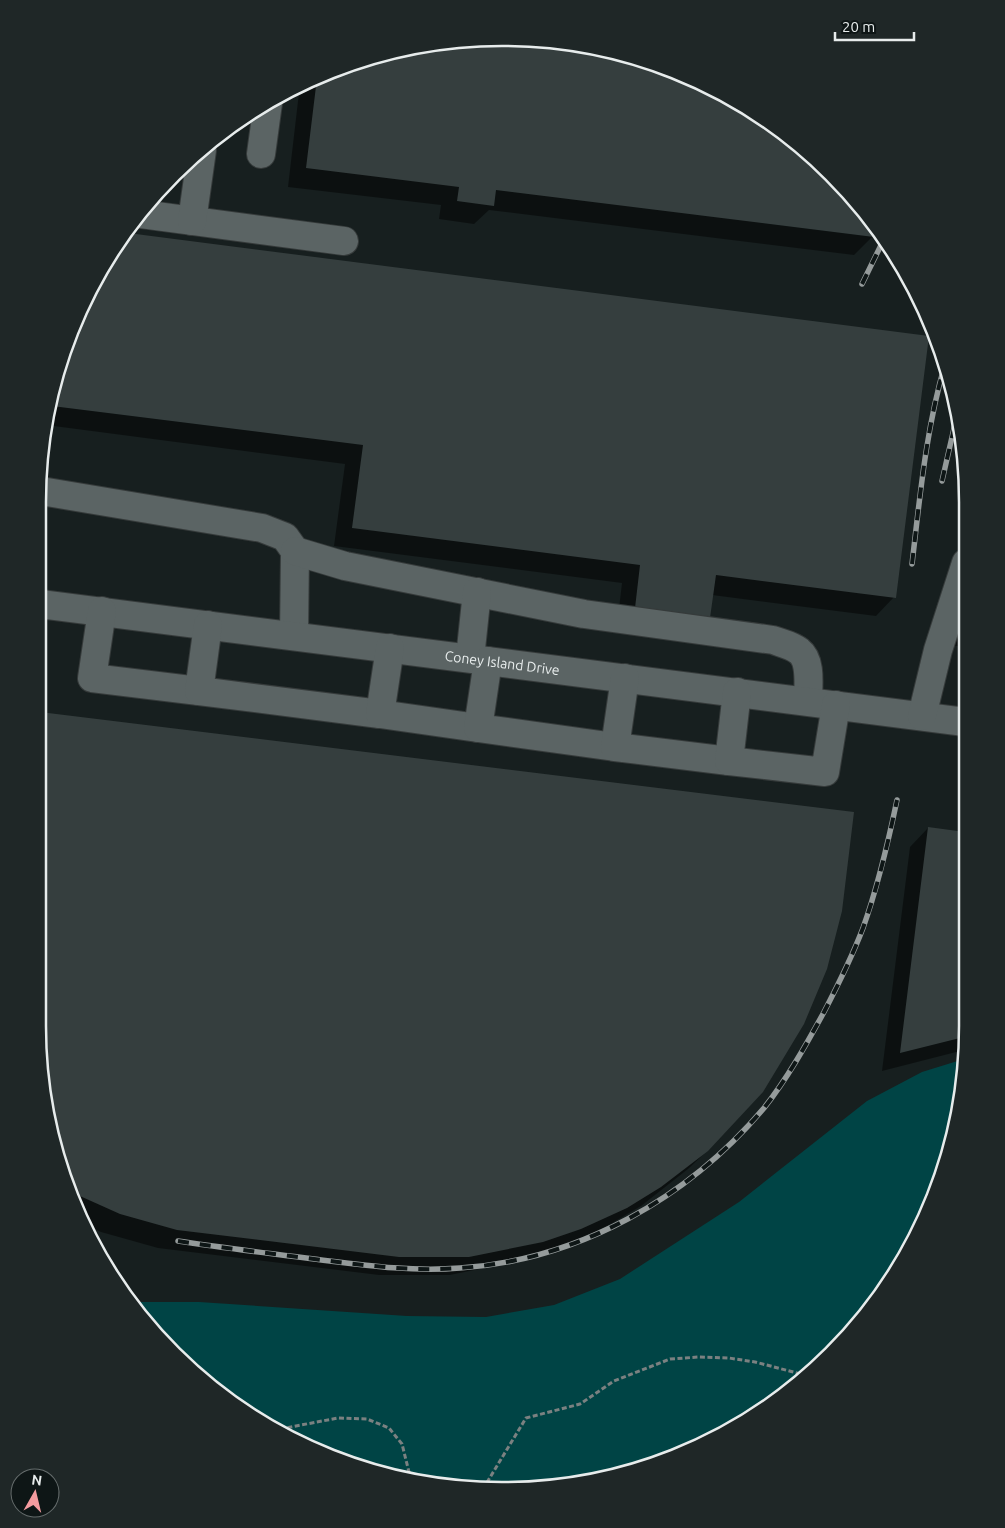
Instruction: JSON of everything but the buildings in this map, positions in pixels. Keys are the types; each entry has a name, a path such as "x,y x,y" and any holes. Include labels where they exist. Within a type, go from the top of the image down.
{"street":[{"path":"261,154 267,112"},
{"path":"192,221 201,160"},
{"path":"149,215 344,240"},
{"path":"46,492 262,528 285,537 295,551 294,636"},
{"path":"295,551 345,566 584,614 773,640 800,651 807,663 808,701"},
{"path":"922,716 938,650 959,585"},
{"path":"477,592 478,728"},
{"name":"Coney Island Drive","path":"46,605 959,721"},
{"path":"102,611 92,678 380,714 615,747 825,772 836,705"},
{"path":"199,692 208,625"},
{"path":"380,714 390,648"},
{"path":"615,747 625,678"},
{"path":"729,761 737,692"}],"path":[{"path":"488,1482 526,1418 580,1404 614,1381 670,1359 699,1357 729,1358 755,1362 798,1373"},
{"path":"287,1428 338,1418 367,1419 389,1428 402,1444 409,1472"}],"shaded area":[{"path":"957,1061 950,1115 935,1172 912,1227 882,1279 846,1326 803,1369 780,1387 731,1421 704,1435 649,1458 592,1473 562,1478 502,1482 443,1478 413,1473 356,1458 301,1435 249,1405 202,1369 159,1326 140,1302 199,1302 407,1316 486,1317 554,1305 620,1279 739,1202 867,1101 922,1072"}],"railway":[{"path":"862,284 880,247"},
{"path":"912,564 928,438 941,377"},
{"path":"942,481 953,432"},
{"path":"178,1241 369,1266 423,1269 460,1268 504,1263 547,1252 588,1238 628,1219 666,1196 701,1170 734,1140 764,1108 803,1049 840,981 863,928 882,864 897,800"}]}
